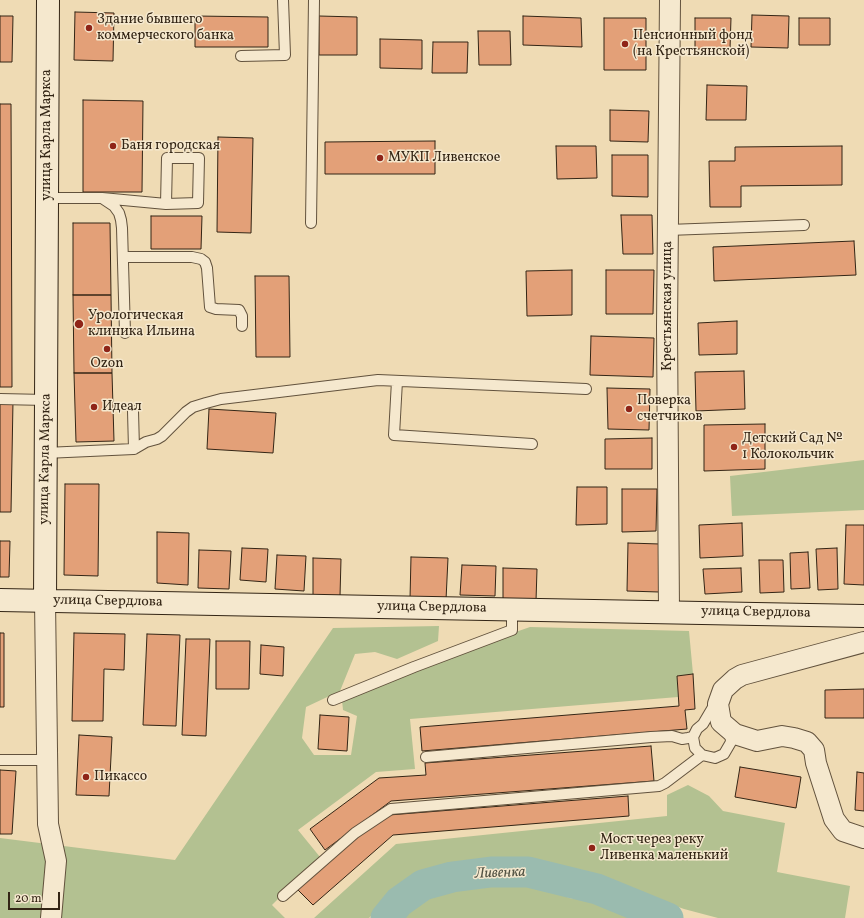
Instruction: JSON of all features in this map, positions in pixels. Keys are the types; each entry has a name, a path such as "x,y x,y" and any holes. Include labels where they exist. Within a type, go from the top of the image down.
{"main road":[{"name":"улица Карла Маркса","path":"45,601 48,0"},
{"name":"улица Свердлова","path":"0,600 669,611 864,616"}],"street":[{"name":"Крестьянская улица","path":"669,611 668,230 670,0"},
{"name":"улица Карла Маркса","path":"45,601 48,824 56,861 51,918"},
{"path":"864,642 742,676 735,679 723,690 718,704 718,725 739,736 757,741 782,736 807,742 814,750 816,762 834,819 842,831 864,838"}],"lane":[{"path":"241,56 285,55 284,0"},
{"path":"311,223 314,0"},
{"path":"47,198 102,198 166,204 198,203 199,158 167,158 166,204"},
{"path":"102,198 114,206 122,220 125,333"},
{"path":"668,230 804,225"},
{"path":"123,257 201,258 206,265 210,307 216,310 239,310 242,316 242,326"},
{"path":"45,453 134,450 146,442 162,436 193,407 206,403 221,399 378,380 586,389"},
{"path":"397,381 394,435 532,444"},
{"path":"0,399 46,400"},
{"path":"133,411 134,450"},
{"path":"333,700 414,667 512,630 512,609"},
{"path":"718,725 731,742 724,754 715,758 702,755 695,748 693,737 697,729 718,725"},
{"path":"426,757 651,737 672,736 682,739 693,737"},
{"path":"283,896 355,833 391,809 659,786 666,783 702,755"},
{"path":"0,760 47,760"}],"green space":[{"path":"864,460 864,510 732,516 730,476"},
{"path":"439,626 438,641 397,659 375,652 355,654 340,691 306,707 302,738 314,755 351,755 357,716 343,710 342,700 447,656 530,627 689,631 693,674 677,676 678,697 410,719 415,769 376,772 298,830 320,857 272,905 285,918 0,918 0,838 175,860 333,628"},
{"path":"688,785 709,796 723,811 785,823 777,872 850,886 845,918 718,918 684,909 578,872 538,865 499,861 450,866 404,881 369,918 314,918 396,844 667,816 667,795"},
{"path":"516,883 553,889 569,898 585,900 636,918 399,918 411,906 441,894 474,886"}],"building":[{"path":"75,12 114,13 113,61 74,60"},
{"path":"752,15 789,16 788,48 751,47"},
{"path":"0,16 13,16 12,62 0,62"},
{"path":"195,16 268,17 268,47 195,47"},
{"path":"319,16 357,17 357,55 319,55"},
{"path":"523,16 581,18 582,47 523,45"},
{"name":"Пенсионный фонд (на Крестьянской)","path":"604,18 646,18 646,70 604,70"},
{"path":"695,18 731,18 730,49 695,49"},
{"path":"799,18 830,18 830,45 799,45"},
{"path":"478,31 510,31 511,65 479,65"},
{"path":"380,39 422,40 422,69 380,68"},
{"path":"433,42 468,42 467,73 432,73"},
{"path":"707,85 747,86 746,120 706,120"},
{"name":"Баня городская","path":"83,100 143,101 142,192 83,192"},
{"path":"0,104 11,104 12,387 0,387"},
{"path":"610,110 649,111 648,142 610,141"},
{"path":"218,137 253,138 251,233 217,232"},
{"name":"МУКП Ливенское","path":"435,141 435,174 325,174 325,142"},
{"path":"556,146 596,146 597,178 557,179"},
{"path":"842,146 842,185 741,186 741,207 710,207 709,161 735,161 735,147"},
{"path":"612,155 648,155 648,197 612,196"},
{"path":"621,215 652,215 653,254 623,254"},
{"path":"151,216 202,216 201,249 151,249"},
{"path":"73,223 110,223 111,295 73,295"},
{"path":"854,241 856,275 714,281 713,247"},
{"path":"572,270 572,315 527,316 526,271"},
{"path":"606,270 654,270 653,314 606,314"},
{"path":"255,276 289,276 290,357 256,357"},
{"path":"73,295 111,295 112,373 74,373"},
{"path":"737,321 737,354 699,355 698,323"},
{"path":"591,336 654,338 653,377 590,375"},
{"path":"744,371 745,409 696,411 695,372"},
{"name":"Идеал","path":"74,373 112,373 114,441 76,442"},
{"name":"Поверка счетчиков","path":"607,388 650,389 649,430 608,429"},
{"path":"0,400 13,401 11,512 0,512"},
{"path":"209,409 276,413 273,453 207,449"},
{"name":"Детский Сад № 1 Колокольчик","path":"765,424 765,469 704,471 704,425"},
{"path":"652,438 652,469 605,469 605,439"},
{"path":"65,484 99,484 98,576 64,575"},
{"path":"577,487 607,487 607,524 576,525"},
{"path":"622,489 657,489 656,531 622,532"},
{"path":"742,523 743,556 700,558 699,525"},
{"path":"846,525 864,525 864,585 844,584"},
{"path":"157,532 189,533 188,585 157,583"},
{"path":"0,541 10,541 9,577 0,577"},
{"path":"628,543 660,544 659,592 627,591"},
{"path":"242,548 268,549 266,582 240,580"},
{"path":"837,548 838,589 818,590 816,549"},
{"path":"199,550 231,551 229,589 198,588"},
{"path":"808,552 810,588 791,589 790,553"},
{"path":"277,555 306,556 304,591 275,589"},
{"path":"411,557 448,558 446,600 410,599"},
{"path":"313,558 341,559 340,596 313,595"},
{"path":"759,560 783,560 784,592 760,593"},
{"path":"462,565 496,566 495,596 460,595"},
{"path":"503,568 537,569 536,601 503,600"},
{"path":"741,568 742,592 705,594 703,569"},
{"path":"0,633 4,633 4,707 0,707"},
{"path":"74,633 125,634 124,670 104,669 103,721 72,721"},
{"path":"147,634 180,635 176,726 143,725"},
{"path":"186,639 210,639 206,736 182,735"},
{"path":"216,641 250,641 249,689 216,689"},
{"path":"261,645 284,647 283,676 260,674"},
{"path":"693,674 695,709 685,710 687,729 422,751 420,727 679,706 677,676"},
{"path":"864,689 864,718 825,718 825,690"},
{"path":"320,715 349,717 347,751 318,749"},
{"path":"79,735 112,737 109,796 76,795"},
{"path":"651,746 654,781 391,801 325,850 310,829 379,778 426,775 425,763"},
{"path":"740,767 801,777 796,808 735,797"},
{"path":"0,770 16,771 12,834 0,834"},
{"path":"857,772 864,773 864,811 855,810"},
{"path":"628,796 629,816 393,835 313,905 297,889 356,837 389,815"}],"waterway":[{"name":"Ливенка","path":"386,918 399,902 423,885 452,877 491,872 528,872 597,889 668,918"}],"place":[{"name":"Здание бывшего коммерческого банка","path":"89,28"},
{"name":"Пенсионный фонд (на Крестьянской)","path":"625,44"},
{"name":"Баня городская","path":"113,146"},
{"name":"МУКП Ливенское","path":"380,158"},
{"name":"Урологическая клиника Ильина","path":"79,324"},
{"name":"Ozon","path":"107,349"},
{"name":"Идеал","path":"94,407"},
{"name":"Поверка счетчиков","path":"629,409"},
{"name":"Детский Сад № 1 Колокольчик","path":"734,447"},
{"name":"Пикассо","path":"86,777"},
{"name":"Мост через реку Ливенка маленький","path":"592,848"}]}
